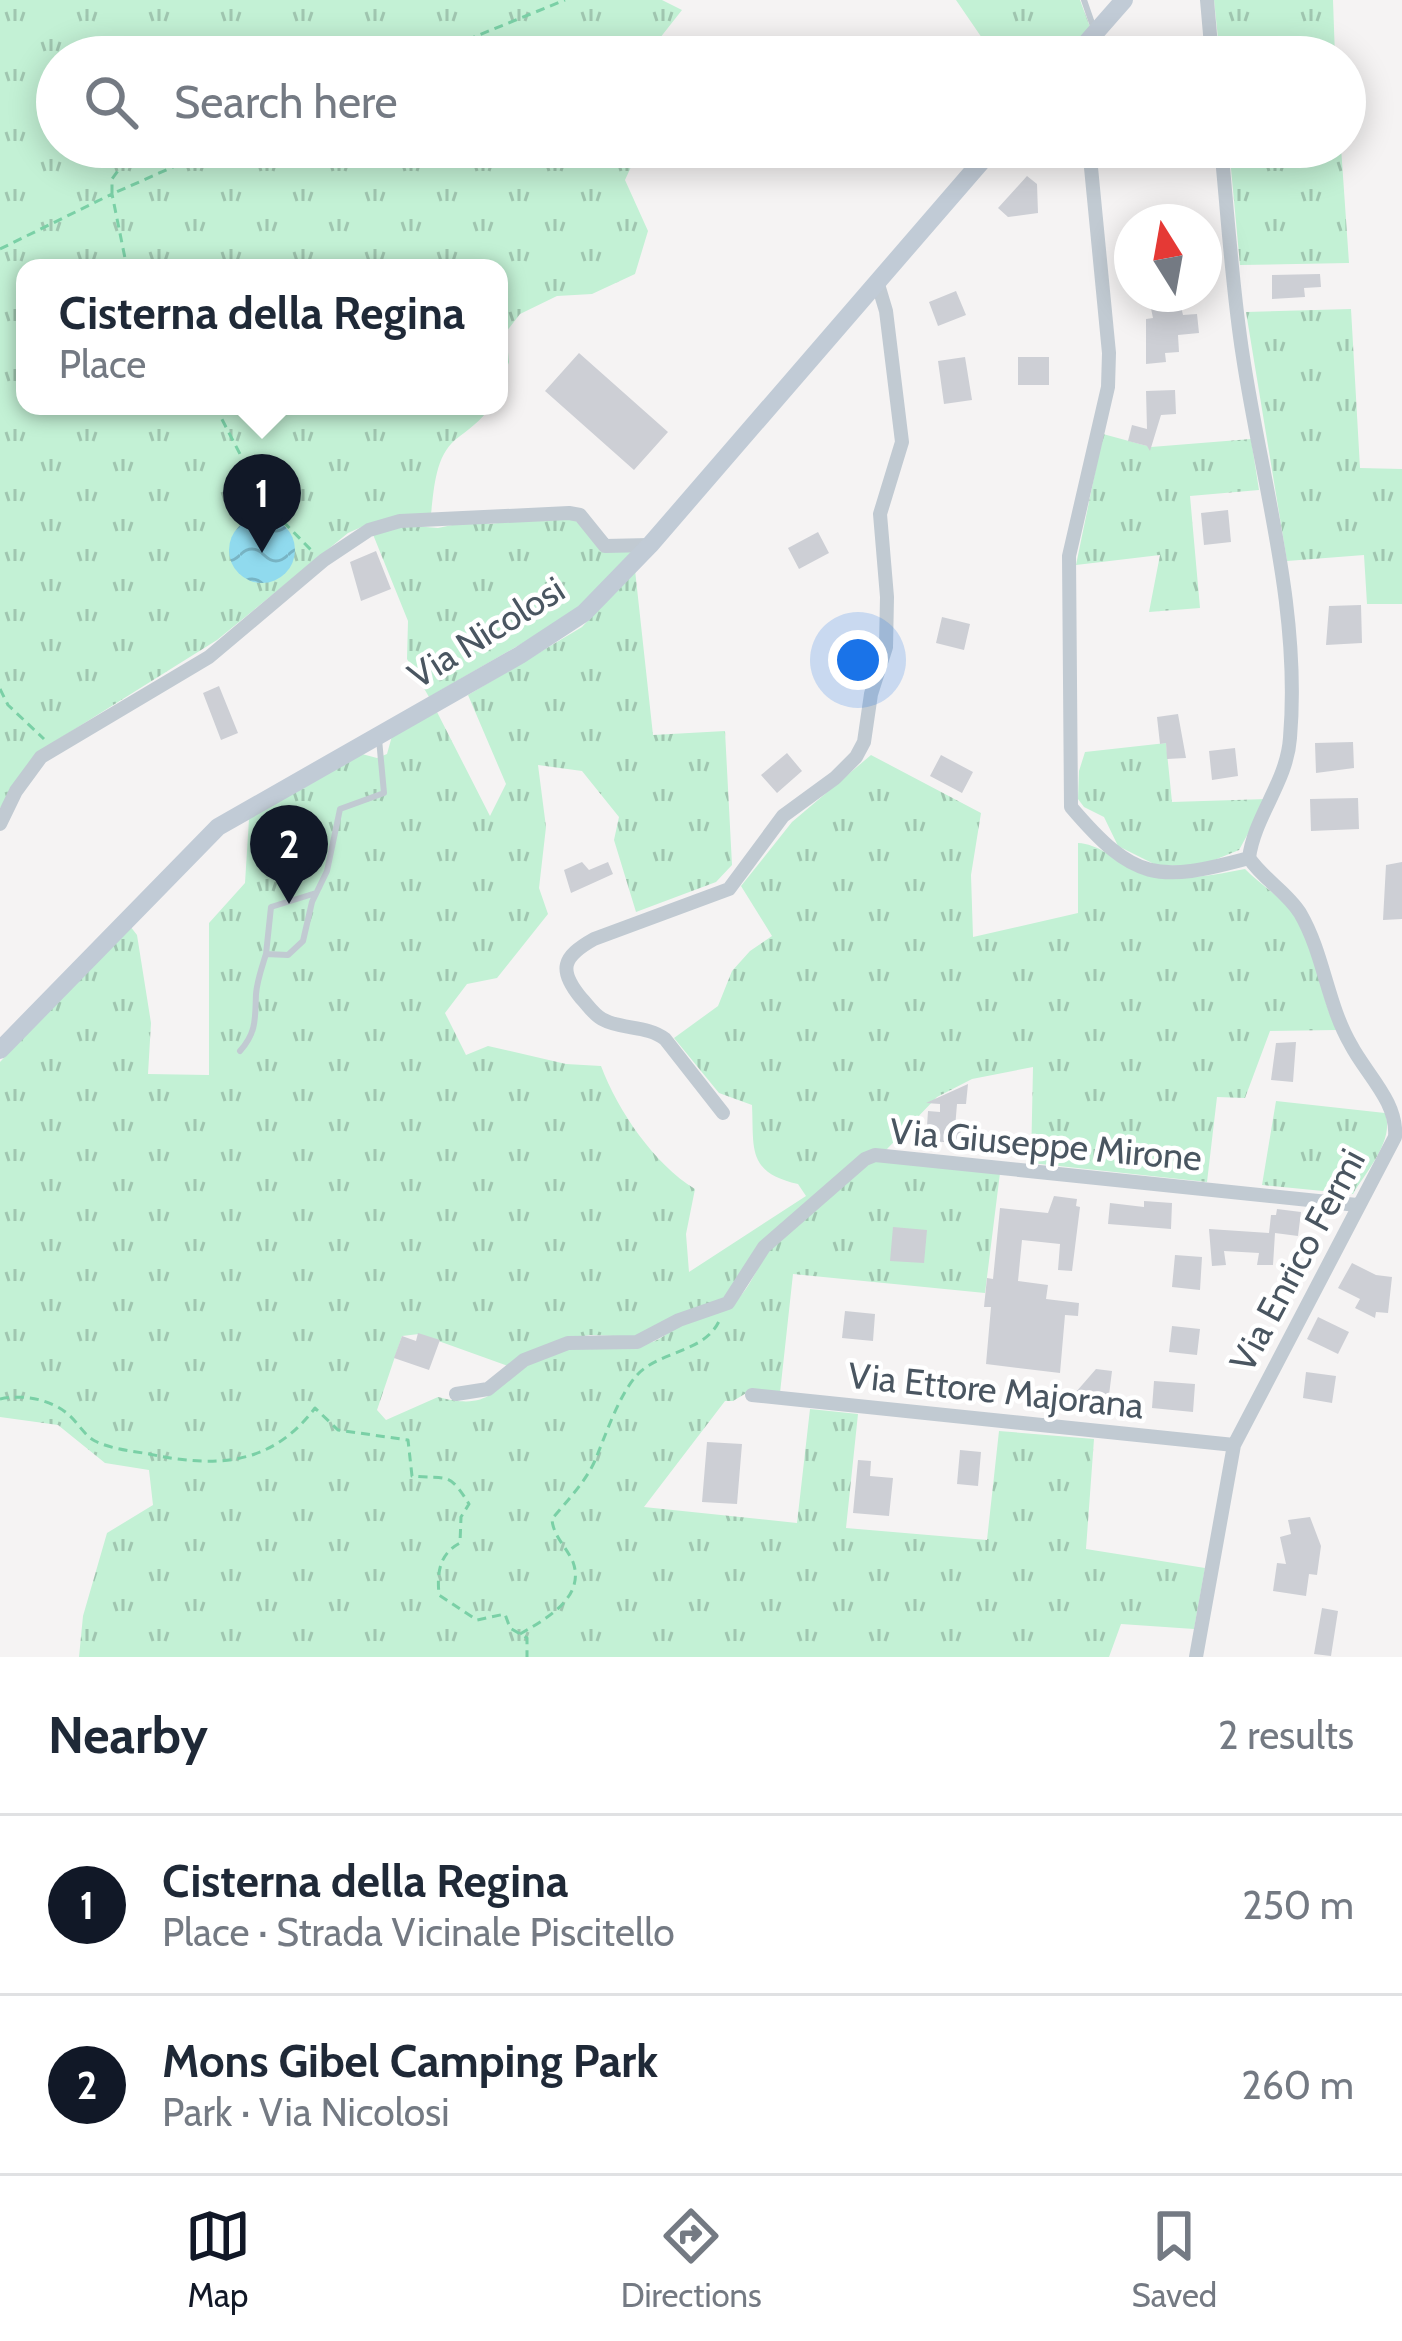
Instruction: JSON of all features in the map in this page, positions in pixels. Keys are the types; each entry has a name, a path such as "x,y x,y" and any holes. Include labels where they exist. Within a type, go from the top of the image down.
{"main road":[{"path":"1092,36 1124,0"},
{"name":"Via Nicolosi","path":"0,1050 218,827 552,636 584,613 650,545 976,168"}],"street":[{"path":"1207,0 1210,36"},
{"path":"1091,168 1109,353 1108,387 1069,556 1071,807 1117,855 1176,876 1249,859 1291,741 1288,619 1243,355 1223,168"},
{"path":"723,1113 658,1033 606,1022 595,1014 567,981 567,960 594,939 729,889 783,816 835,778 864,742 871,694 886,646 880,514 902,442 886,311 877,281"},
{"path":"0,824 16,791 41,758 209,656 324,560 384,524 580,515 605,546 650,545"},
{"name":"Via Enrico Fermi","path":"1196,1657 1234,1445 1395,1137 1395,1116 1348,1042 1297,908 1262,878 1249,859"},
{"name":"Via Giuseppe Mirone","path":"722,1306 737,1294 764,1247 779,1232 875,1155 1358,1205"},
{"path":"456,1394 488,1388 524,1360 568,1342 637,1342 679,1320 722,1306"},
{"name":"Via Ettore Majorana","path":"752,1395 1234,1445"}],"lane":[{"path":"1084,0 1095,32"},
{"path":"266,954 288,955 303,941 327,871 340,809 384,793 378,735"},
{"path":"240,1051 252,1038 258,1015 256,994 271,907 316,893"}],"path":[{"path":"477,36 565,0"},
{"path":"120,168 112,179 112,194 125,259"},
{"path":"0,249 171,168"},
{"path":"0,239 12,243"},
{"path":"220,415 266,505 324,560"},
{"path":"0,689 8,705 55,749"},
{"path":"520,1634 552,1616 572,1588 573,1563 552,1519 596,1459 602,1435 632,1380 650,1364 713,1332 722,1306"},
{"path":"0,1399 25,1397 52,1403 92,1441 189,1462 238,1461 256,1454 292,1436 315,1408 338,1430 408,1440 412,1476 442,1475 454,1480 469,1504 461,1517 460,1543 437,1571 439,1595 477,1620 505,1614 510,1628 527,1638 527,1657"}],"green space":[{"path":"0,0 662,0 682,10 662,36 36,36 36,168 630,168 625,180 648,231 635,274 592,294 557,296 520,314 508,329 508,259 16,259 16,415 484,415 443,455 431,514 366,525 348,533 217,640 43,749 0,808"},
{"path":"956,0 1080,0 1090,27 1082,36 981,36"},
{"path":"1214,0 1333,0 1334,36 1218,36"},
{"path":"1231,168 1342,168 1349,263 1240,265"},
{"path":"1351,309 1360,468 1402,469 1402,604 1367,604 1364,555 1287,561 1246,312"},
{"path":"1103,434 1151,447 1251,439 1259,490 1190,496 1200,608 1149,612 1160,555 1076,565"},
{"path":"548,517 579,520 590,537 635,550 554,625 429,697 407,659 408,621 372,532 402,525 438,528 476,520 490,524"},
{"path":"635,570 653,735 725,731 732,865 716,882 636,912 614,840 619,817 582,771 538,765 546,827 539,888 548,914 497,978 467,984 445,1013 466,1055 488,1046 566,1064 601,1066 639,1135 665,1166 695,1189 686,1234 689,1272 806,1196 798,1184 762,1166 754,1147 752,1105 719,1093 674,1038 718,1006 732,971 772,936 741,886 792,822 871,755 981,813 971,875 973,937 1078,913 1078,843 1159,875 1201,876 1245,869 1300,922 1337,1030 1270,1031 1245,1098 1217,1097 1207,1182 1031,1163 1033,1067 972,1079 937,1097 887,1149 862,1157 777,1229 760,1245 726,1300 677,1316 637,1337 590,1335 561,1340 508,1366 419,1334 402,1336 377,1410 386,1420 438,1397 474,1401 495,1391 525,1365 557,1350 649,1343 687,1321 726,1308 746,1289 779,1237 872,1161 1000,1173 985,1293 793,1274 780,1393 753,1389 725,1401 644,1507 797,1523 810,1409 858,1414 846,1528 987,1540 999,1431 1094,1439 1086,1549 1205,1568 1194,1629 1121,1624 1109,1657 79,1657 83,1616 107,1533 153,1505 149,1470 105,1463 58,1425 0,1417 0,1062 130,926 137,935 151,1023 148,1074 209,1075 209,923 245,883 249,819 362,754 377,758 387,754 392,736 437,712 490,816 506,784 468,695 582,627"},
{"path":"1166,743 1172,802 1267,799 1239,850 1202,865 1158,866 1118,846 1104,817 1078,799 1085,752"},
{"path":"1276,1101 1385,1113 1383,1144 1353,1194 1262,1185"}],"water":[{"path":"262,517 285,527 295,550 285,573 262,583 239,573 229,550 239,527"}],"building":[{"path":"1027,176 1037,184 1038,213 1008,217 998,208"},
{"path":"1320,274 1321,287 1304,288 1305,297 1272,299 1272,275"},
{"path":"956,291 966,315 938,326 929,302"},
{"path":"1152,312 1197,314 1199,333 1178,335 1179,352 1165,353 1166,362 1146,364 1146,319 1153,318"},
{"path":"579,353 668,432 634,470 545,391"},
{"path":"965,357 972,400 944,404 938,361"},
{"path":"1018,357 1049,357 1049,385 1018,385"},
{"path":"1175,390 1176,414 1161,415 1150,451 1128,441 1132,425 1147,429 1146,391"},
{"path":"1228,510 1231,542 1204,545 1201,513"},
{"path":"818,532 829,553 799,569 788,548"},
{"path":"376,551 391,589 361,601 350,562"},
{"path":"1361,605 1362,643 1326,645 1329,606"},
{"path":"942,617 970,624 964,650 936,643"},
{"path":"219,686 238,733 221,740 203,693"},
{"path":"1178,714 1186,758 1167,759 1157,717"},
{"path":"1353,742 1354,768 1316,773 1315,743"},
{"path":"1235,748 1238,776 1212,780 1209,751"},
{"path":"787,753 802,771 777,793 761,775"},
{"path":"941,755 973,772 962,793 930,776"},
{"path":"1358,798 1359,829 1311,831 1310,799"},
{"path":"582,862 589,870 608,862 613,874 571,893 564,870"},
{"path":"1402,862 1402,919 1383,920 1386,865"},
{"path":"1296,1042 1293,1082 1271,1080 1276,1043"},
{"path":"968,1084 966,1104 957,1104 955,1128 961,1129 960,1143 926,1141 928,1111 940,1112 940,1104 926,1103"},
{"path":"1054,1196 1077,1199 1080,1207 1072,1271 1058,1270 1060,1244 1022,1240 1018,1281 1048,1285 1046,1299 1079,1303 1078,1316 1065,1315 1060,1373 986,1364 991,1307 984,1307 987,1278 993,1279 1000,1208 1048,1213"},
{"path":"1144,1201 1172,1203 1171,1229 1108,1224 1110,1203 1144,1207"},
{"path":"1277,1209 1301,1212 1298,1236 1275,1233 1273,1265 1257,1265 1259,1253 1224,1251 1226,1265 1212,1266 1209,1229 1269,1233 1271,1215"},
{"path":"893,1227 927,1230 924,1263 890,1261"},
{"path":"1175,1255 1202,1257 1200,1290 1172,1287"},
{"path":"1352,1263 1392,1277 1388,1313 1376,1312 1375,1318 1355,1308 1360,1299 1338,1288"},
{"path":"845,1311 875,1314 873,1341 842,1338"},
{"path":"1318,1317 1349,1332 1338,1354 1307,1339"},
{"path":"1172,1326 1200,1329 1197,1355 1169,1352"},
{"path":"418,1333 440,1340 429,1370 394,1358 402,1336 416,1341"},
{"path":"1096,1369 1112,1371 1107,1411 1086,1409 1076,1392"},
{"path":"1306,1372 1336,1376 1332,1403 1303,1398"},
{"path":"1154,1381 1195,1384 1193,1412 1152,1408"},
{"path":"707,1442 742,1444 737,1504 702,1502"},
{"path":"960,1450 981,1452 978,1486 957,1484"},
{"path":"858,1460 871,1461 870,1476 893,1478 889,1516 853,1513"},
{"path":"1310,1517 1321,1546 1317,1575 1309,1574 1306,1596 1273,1591 1277,1563 1286,1564 1280,1537 1291,1534 1288,1520"},
{"path":"1322,1608 1338,1611 1331,1656 1314,1654"}],"place":[{"name":"Cisterna della Regina","path":"262,553"},
{"name":"Mons Gibel Camping Park","path":"289,904"}]}
